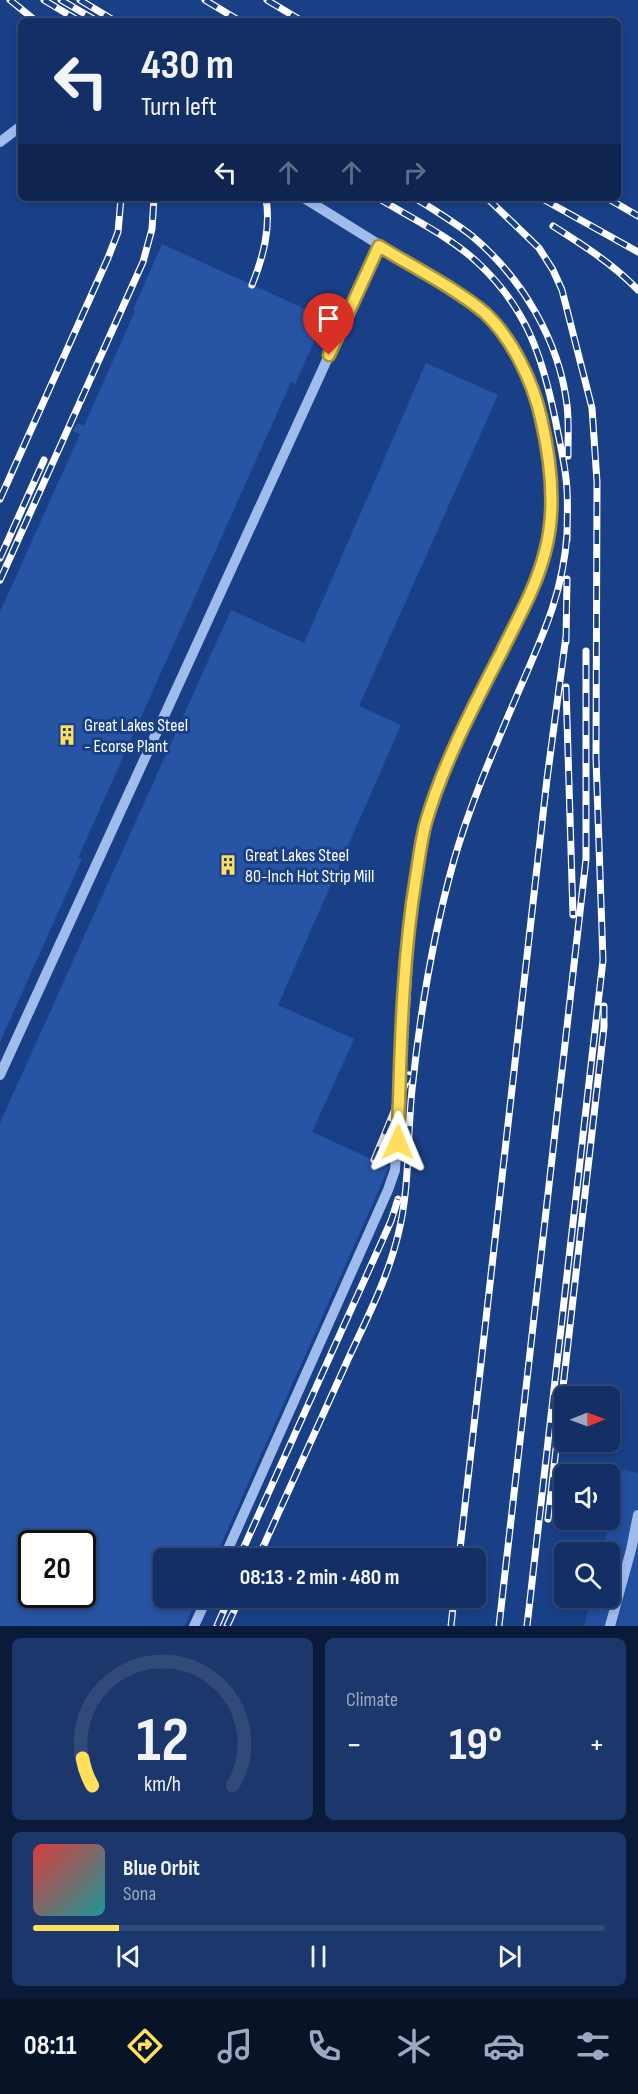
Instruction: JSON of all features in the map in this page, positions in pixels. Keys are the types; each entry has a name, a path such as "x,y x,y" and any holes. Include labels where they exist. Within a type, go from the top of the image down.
{"lane":[{"path":"0,142 18,128"},
{"path":"228,1548 395,1170 411,914 425,826 435,795 465,728 534,585 546,551 552,493 546,439 529,379 509,344 485,314 309,201"},
{"path":"0,1075 379,246"},
{"path":"610,1626 638,1515"},
{"path":"194,1626 202,1608"}],"shaded area":[{"path":"623,1469 638,1473 638,1626 584,1626 588,1608 620,1608 620,1542 605,1542 608,1530 620,1530 620,1481"}],"building":[{"name":"Great Lakes Steel - Ecorse Plant","path":"162,244 325,318 295,384 291,382 78,858 82,859 0,1042 0,612 80,434 73,431 77,423 84,426"},
{"name":"Great Lakes Steel 80-Inch Hot Strip Mill","path":"426,363 498,395 359,706 401,725 278,1005 354,1039 312,1132 389,1167 219,1548 153,1548 153,1608 193,1608 185,1626 0,1626 0,1123 231,610 304,643"}],"railway":[{"path":"10,0 32,18"},
{"path":"44,0 74,18"},
{"path":"61,0 92,18"},
{"path":"80,0 110,18"},
{"path":"205,0 235,18"},
{"path":"267,0 297,18"},
{"path":"0,499 108,258 118,232 121,201"},
{"path":"0,580 143,262 152,229 154,201"},
{"path":"252,285 265,243 266,201"},
{"path":"383,201 442,236 477,262 509,297 521,316 545,377 556,423 566,481 567,540"},
{"path":"420,201 472,236 490,253 507,271 535,312 547,334 563,381 568,411 568,456"},
{"path":"490,201 539,248 562,290 592,408 597,482 596,758 603,960 527,1626"},
{"path":"546,201 638,252"},
{"path":"612,201 638,216"},
{"path":"553,226 608,263 638,290"},
{"path":"0,558 44,460"},
{"path":"263,1548 388,1269 405,1199 412,1090 419,1032 428,974 446,888 476,795 551,613 561,576 567,534"},
{"path":"566,642 567,579"},
{"path":"460,1548 547,779 566,636"},
{"path":"499,1626 586,859 586,651"},
{"path":"566,687 573,915"},
{"path":"548,1519 604,1027 604,1006"},
{"path":"374,1160 409,1075"},
{"path":"244,1548 391,1221 398,1199"},
{"path":"217,1626 225,1608"},
{"path":"227,1626 235,1608"},
{"path":"451,1626 453,1608"}],"place":[{"name":"Great Lakes Steel - Ecorse Plant","path":"67,735"},
{"name":"Great Lakes Steel 80-Inch Hot Strip Mill","path":"228,865"}],"route":[{"path":"329,355 379,246 485,314 509,344 529,379 538,405 546,439 552,493 546,551 538,575 465,728 435,795 425,826 411,914 401,1047 398,1142"}]}
